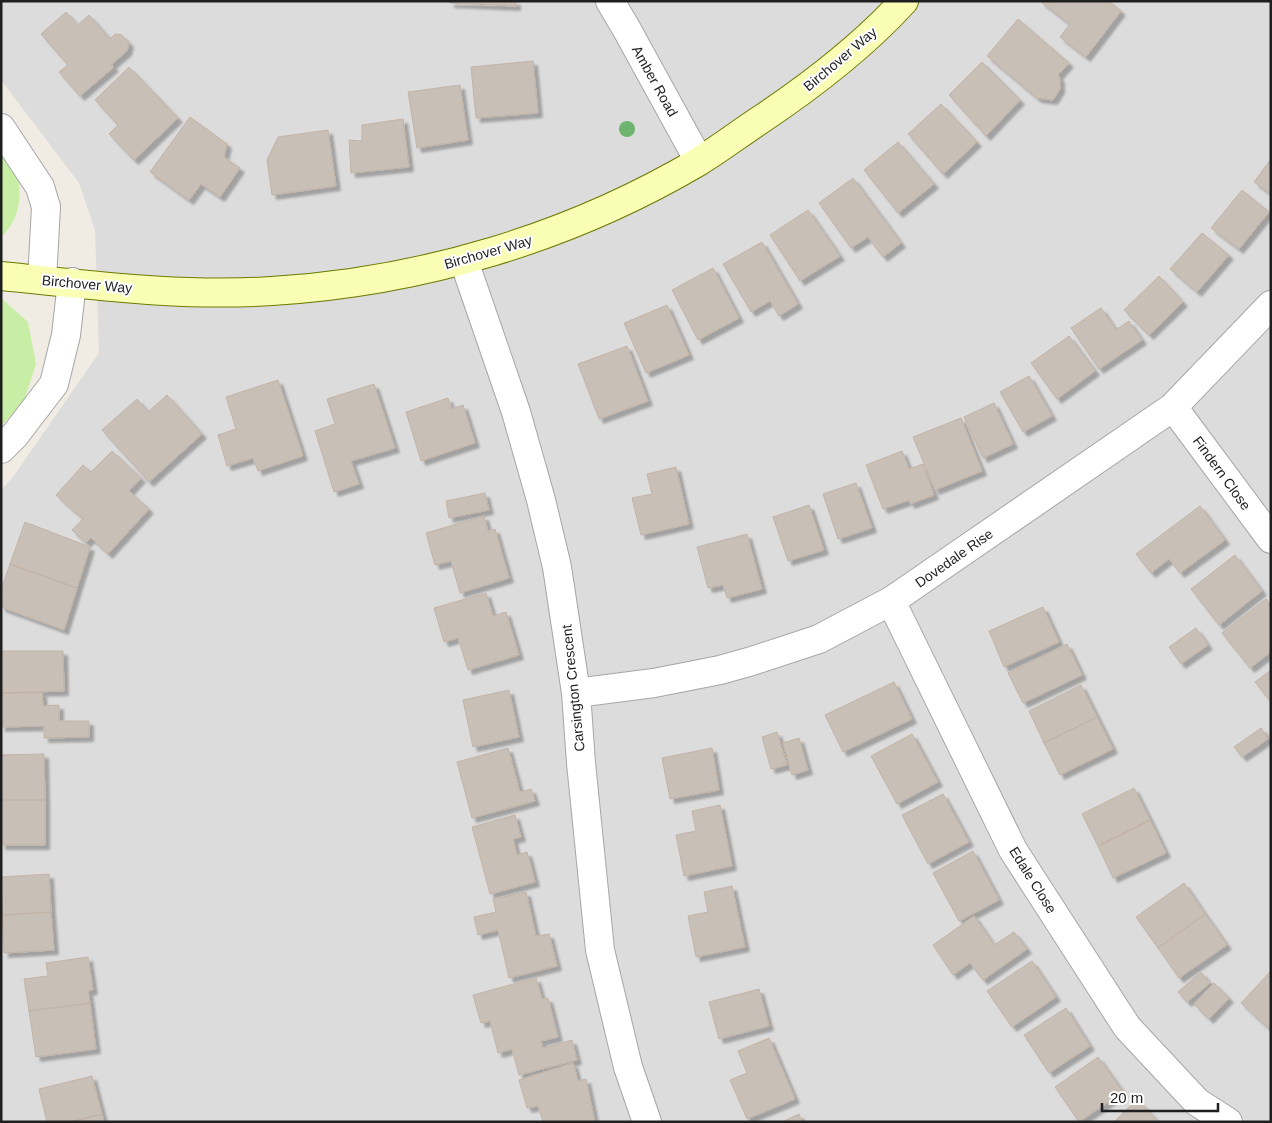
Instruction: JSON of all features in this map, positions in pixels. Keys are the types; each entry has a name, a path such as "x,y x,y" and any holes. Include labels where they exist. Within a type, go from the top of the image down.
{"street":[{"name":"Amber Road","path":"610,1 699,162"},
{"name":"Birchover Way","path":"1,276 176,292 229,293 272,291 368,281 464,261 558,229 634,196 699,162 787,102 821,76 883,23 904,1"},
{"path":"1,128 40,186 46,207 42,280"},
{"name":"Carsington Crescent","path":"464,261 516,412 541,500 557,567 576,693 581,763 600,950 628,1067 647,1122"},
{"path":"1,449 15,435 54,384 66,335 72,282"},
{"name":"Dovedale Rise","path":"576,693 654,683 720,670 752,661 819,639 891,601 1173,407 1271,305"},
{"name":"Findern Close","path":"1173,407 1271,539"},
{"name":"Edale Close","path":"891,601 1013,850 1127,1027 1197,1102 1228,1122"}],"shaded area":[{"path":"1,1 1271,1 1271,1122 1,1122 1,490 13,477 99,353 95,230 79,183 1,80"}],"green space":[{"path":"1,146 14,165 20,194 17,213 8,230 1,237"},
{"path":"1,298 28,322 36,364 24,401 1,426"}],"building":[{"path":"450,1 516,1 516,6 450,3"},
{"path":"1040,1 1109,1 1121,11 1086,57 1060,37 1070,24"},
{"path":"66,12 78,25 89,15 110,39 115,34 122,35 129,43 127,51 111,65 114,67 80,96 59,72 68,65 41,34"},
{"path":"1018,19 1069,63 1058,75 1060,89 1053,100 1037,98 987,56"},
{"path":"533,61 538,113 476,118 471,67"},
{"path":"982,62 1020,100 986,136 949,95"},
{"path":"129,67 178,118 134,160 109,134 118,125 95,100"},
{"path":"460,85 468,140 417,148 408,92"},
{"path":"941,104 977,142 943,174 908,134"},
{"path":"190,117 227,144 224,157 240,168 220,197 201,184 189,200 150,172"},
{"path":"403,119 409,167 351,173 349,140 362,141 362,125"},
{"path":"328,130 336,186 272,195 267,160 278,137"},
{"path":"898,142 934,184 898,213 864,170"},
{"path":"1271,159 1271,194 1254,182"},
{"path":"853,178 901,243 883,257 868,237 851,248 819,203"},
{"path":"1242,190 1269,212 1239,249 1211,228"},
{"path":"808,210 840,256 800,281 770,235"},
{"path":"1202,233 1229,255 1197,292 1170,269"},
{"path":"762,242 798,304 779,316 770,301 751,312 723,264"},
{"path":"713,268 739,318 698,340 672,290"},
{"path":"1159,276 1183,302 1149,335 1124,310"},
{"path":"667,305 689,355 646,373 624,323"},
{"path":"1101,308 1116,330 1129,321 1142,340 1099,369 1071,328"},
{"path":"1069,336 1095,371 1057,399 1031,363"},
{"path":"627,346 648,401 599,419 578,364"},
{"path":"1029,376 1052,416 1023,432 1000,392"},
{"path":"278,380 303,456 258,471 253,458 227,466 218,435 236,429 226,397"},
{"path":"374,384 395,448 351,461 359,484 334,492 315,431 335,424 327,399"},
{"path":"167,395 202,434 149,482 102,430 137,399 148,412"},
{"path":"448,398 452,409 463,405 475,443 421,461 406,412"},
{"path":"994,403 1013,444 983,458 964,417"},
{"path":"961,418 982,471 935,490 913,437"},
{"path":"112,451 141,478 129,491 149,509 108,554 91,538 86,543 72,530 83,519 56,495 83,465 91,472"},
{"path":"902,451 909,469 923,464 934,495 910,504 909,500 883,509 866,465"},
{"path":"676,467 689,524 641,535 632,498 652,494 647,474"},
{"path":"856,483 872,528 838,539 823,494"},
{"path":"485,493 489,510 449,518 446,501"},
{"path":"809,505 824,550 788,561 773,517"},
{"path":"1200,506 1225,540 1180,573 1169,559 1151,573 1136,554"},
{"path":"484,516 488,531 495,529 509,578 460,593 451,561 435,565 426,533"},
{"path":"25,522 90,547 77,588 10,564"},
{"path":"747,534 762,589 727,598 723,585 708,588 697,547"},
{"path":"1235,555 1262,591 1219,625 1191,589"},
{"path":"10,564 77,588 64,630 1,607 1,590"},
{"path":"486,593 493,616 506,612 519,655 468,670 458,638 444,642 434,608"},
{"path":"1266,599 1271,605 1271,652 1250,668 1222,633"},
{"path":"1043,607 1059,642 1004,667 989,631"},
{"path":"1196,628 1208,645 1181,664 1169,647"},
{"path":"1067,644 1082,675 1023,703 1008,673"},
{"path":"1,651 63,651 64,691 1,693"},
{"path":"1271,670 1271,702 1255,682"},
{"path":"894,682 912,719 843,752 825,715"},
{"path":"1081,685 1097,717 1044,743 1029,711"},
{"path":"509,690 519,737 473,747 463,700"},
{"path":"1,693 42,693 43,706 59,705 59,721 89,721 89,737 44,738 44,726 1,727"},
{"path":"1097,717 1113,749 1060,775 1044,743"},
{"path":"1261,728 1268,739 1242,757 1234,747"},
{"path":"777,732 787,765 771,769 762,737"},
{"path":"912,734 938,782 897,804 871,756"},
{"path":"799,738 808,770 792,775 783,743"},
{"path":"508,748 520,792 531,789 535,801 472,818 457,762"},
{"path":"712,748 719,790 670,799 662,758"},
{"path":"44,754 45,800 1,800 1,755"},
{"path":"1134,788 1150,820 1098,846 1082,814"},
{"path":"943,794 969,842 928,864 902,815"},
{"path":"1,800 45,800 45,845 1,845"},
{"path":"720,805 732,866 684,876 676,835 696,831 692,811"},
{"path":"515,815 521,837 513,839 517,855 527,852 535,882 490,894 472,827"},
{"path":"1150,820 1166,853 1113,878 1098,846"},
{"path":"973,851 999,900 959,921 933,873"},
{"path":"49,874 51,912 2,915 1,877"},
{"path":"1184,883 1205,914 1158,948 1136,917"},
{"path":"732,886 745,947 696,957 688,916 708,912 704,892"},
{"path":"526,892 536,936 549,934 557,966 509,978 498,930 478,935 474,917 496,912 493,899"},
{"path":"51,912 54,950 4,953 2,915"},
{"path":"1205,914 1227,945 1179,978 1158,948"},
{"path":"974,916 994,945 1014,932 1027,949 983,980 970,963 953,975 933,945"},
{"path":"88,957 93,990 88,991 90,1003 29,1011 24,979 48,976 46,963"},
{"path":"1032,961 1056,997 1012,1027 987,991"},
{"path":"1271,971 1271,1026 1268,1028 1241,1003"},
{"path":"1201,972 1210,983 1187,1002 1178,992"},
{"path":"536,978 542,999 548,998 558,1037 541,1041 543,1048 572,1040 577,1060 519,1075 512,1049 498,1053 490,1021 481,1023 473,995"},
{"path":"1214,983 1229,998 1209,1019 1194,1004"},
{"path":"759,989 769,1026 719,1039 709,1002"},
{"path":"90,1003 96,1049 36,1057 29,1011"},
{"path":"1066,1008 1090,1046 1049,1073 1024,1035"},
{"path":"769,1038 795,1099 747,1119 730,1080 747,1073 738,1051"},
{"path":"1098,1057 1123,1092 1079,1122 1055,1087"},
{"path":"573,1063 578,1081 586,1079 595,1122 543,1122 538,1106 527,1108 519,1080"},
{"path":"92,1076 102,1114 70,1122 47,1122 39,1089"},
{"path":"1137,1099 1159,1122 1114,1122"},
{"path":"102,1114 104,1122 70,1122"},
{"path":"799,1114 802,1122 782,1122"}]}
